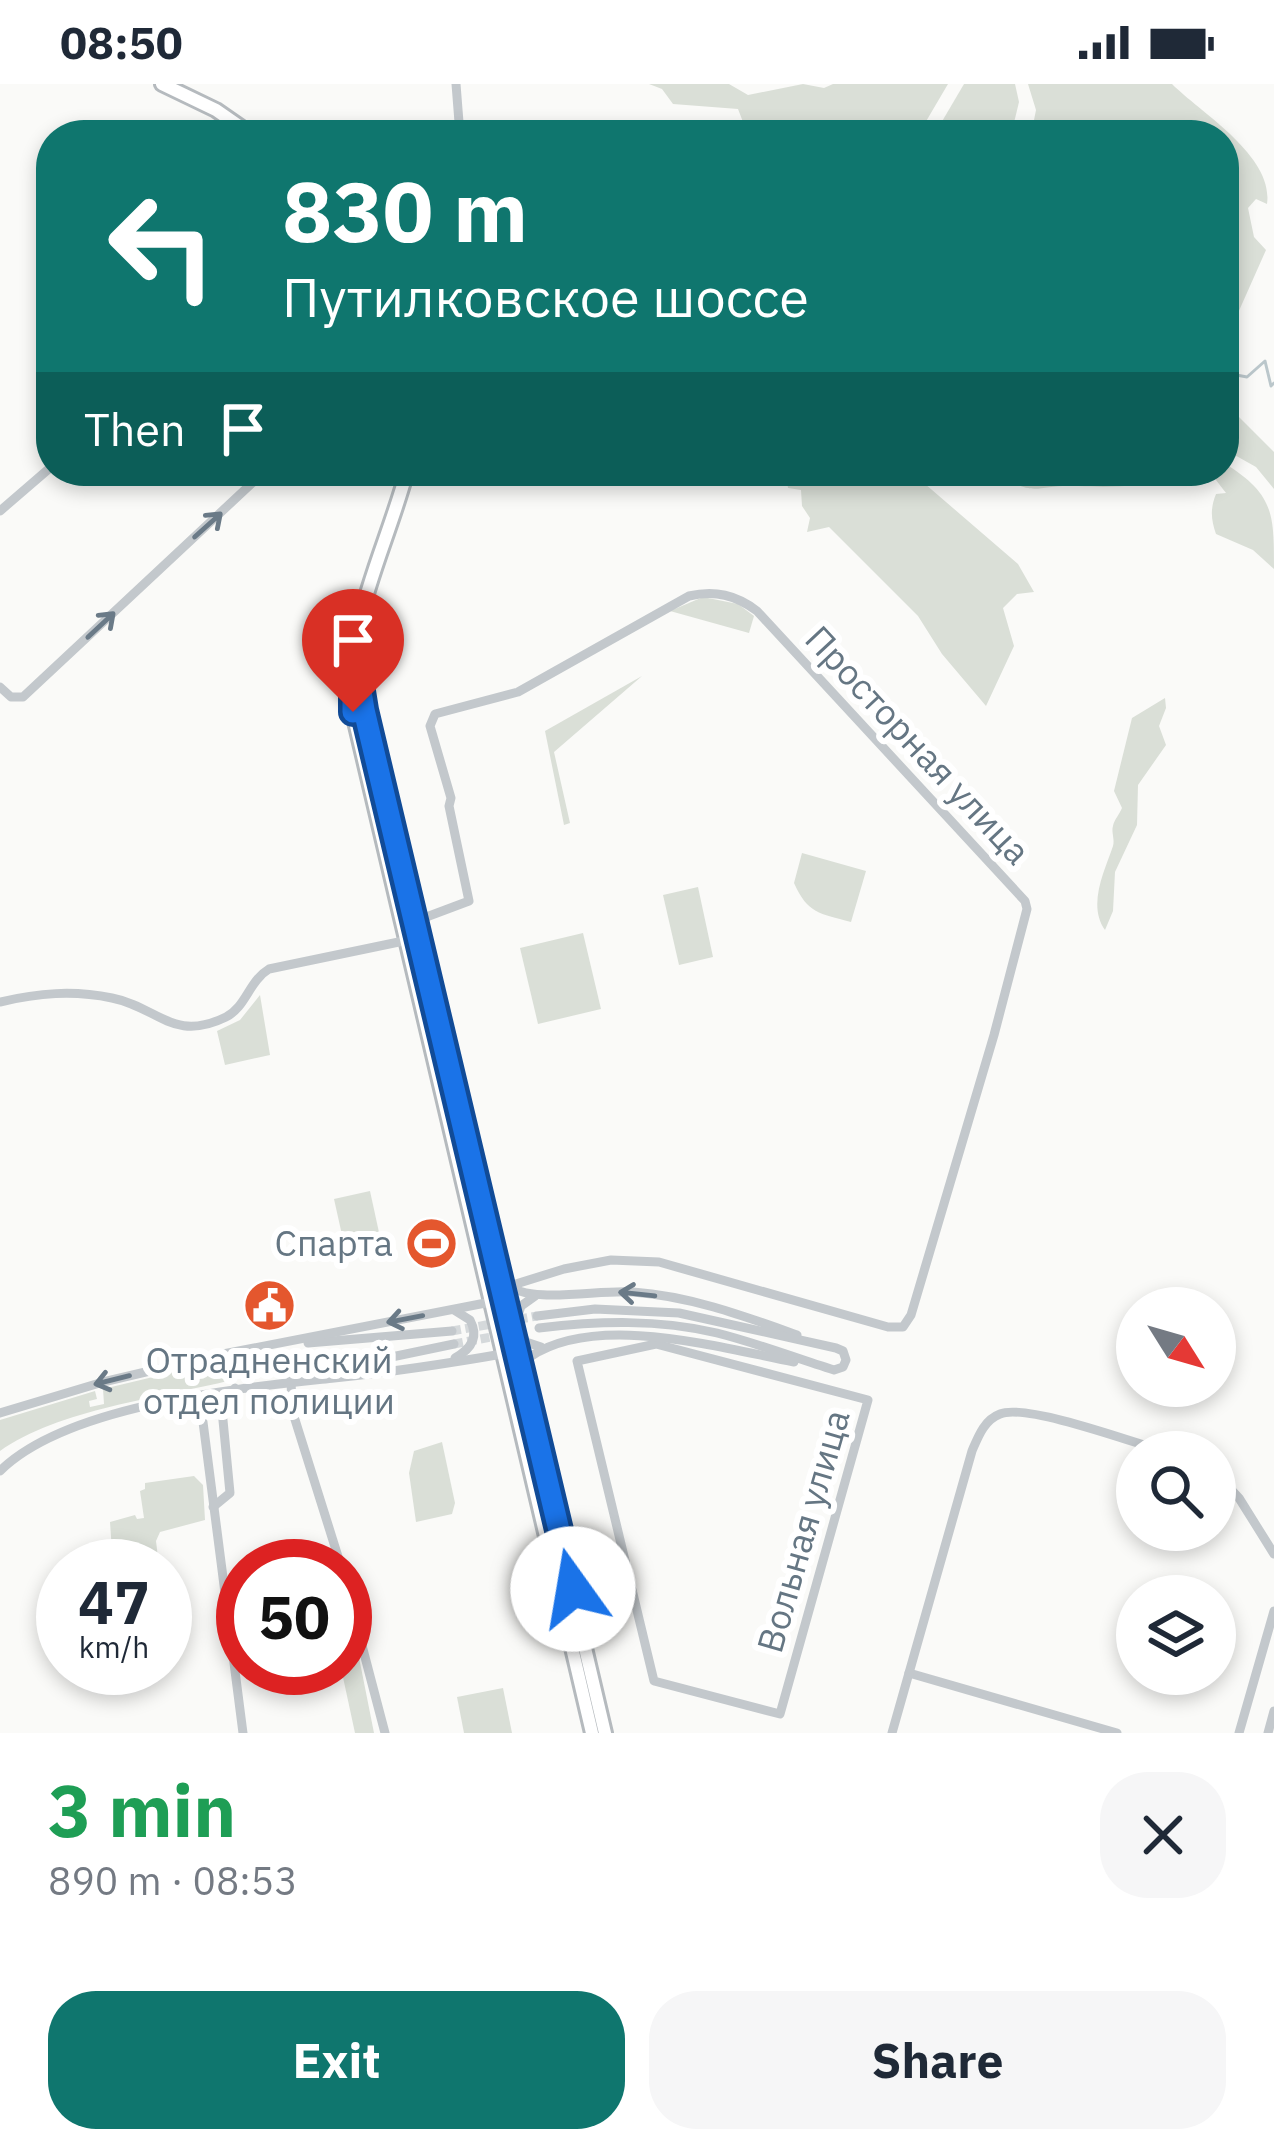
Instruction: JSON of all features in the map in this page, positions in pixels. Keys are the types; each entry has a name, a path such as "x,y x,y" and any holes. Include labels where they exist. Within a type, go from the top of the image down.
{"main road":[{"path":"162,84 231,120"},
{"path":"402,486 353,642 353,712 502,1291 592,1733"},
{"path":"412,939 502,1291"},
{"path":"511,1352 524,1374 605,1733"}],"street":[{"path":"456,84 459,120"},
{"path":"0,511 36,480"},
{"path":"0,687 10,697 23,697 249,486"},
{"name":"Просторная улица","path":"408,923 469,901 451,798 431,729 435,714 518,692 688,596 712,592 735,597 755,609 1025,901 1026,917 994,1035 911,1316 903,1327 888,1327 659,1262 611,1260 564,1269 502,1291"},
{"path":"0,1002 51,992 110,997 174,1026 198,1027 233,1012 268,969 412,939"},
{"path":"2,1412 103,1382 451,1310 502,1291 634,1292 686,1300 842,1351 846,1360 840,1369 830,1369 640,1335 548,1347 526,1342 516,1322 521,1306 540,1294"},
{"path":"830,1347 680,1313 595,1309 538,1322 677,1326 748,1341 830,1369"},
{"path":"450,1360 470,1347 474,1334 465,1314 451,1310"},
{"path":"271,1345 452,1331"},
{"path":"0,1461 80,1425 183,1399 454,1344"},
{"name":"Вольная улица","path":"666,1345 868,1400 780,1714 654,1681 577,1361 666,1345"},
{"path":"524,1374 530,1357 548,1347"},
{"path":"286,1380 332,1378 511,1352"},
{"path":"286,1380 332,1539"},
{"path":"214,1507 230,1493 222,1410 236,1388"},
{"path":"183,1399 197,1410 202,1422 243,1733"},
{"path":"892,1733 972,1451 990,1420 1010,1411 1040,1415 1116,1437"},
{"path":"0,1471 25,1450"},
{"path":"1236,1495 1274,1554"},
{"path":"1239,1733 1274,1611"},
{"path":"909,1673 1117,1733"},
{"path":"372,1681 386,1733"},
{"path":"1268,1733 1274,1711"}],"shaded area":[{"path":"649,84 729,84 748,95 803,84 824,88 833,84 948,84 927,120 742,120 738,109 673,104 662,89"},
{"path":"964,84 1015,84 1019,102 1015,120 943,120"},
{"path":"1028,84 1172,84 1213,120 1034,120 1036,110"},
{"path":"1239,143 1266,186 1267,204 1256,199 1248,208 1254,237 1266,250 1239,311"},
{"path":"1239,417 1274,452 1274,489 1256,467 1239,457"},
{"path":"1239,473 1262,495 1271,519 1274,569 1253,550 1216,534 1213,504 1216,494 1226,493 1221,486 1239,486"},
{"path":"927,486 1018,564 1034,592 1017,594 1003,608 1014,646 986,706 942,654 918,616 829,527 807,532 810,518 802,506 801,490 788,488"},
{"path":"703,597 738,604 754,616 749,633 670,611"},
{"path":"642,676 554,752 570,823 564,825 545,731"},
{"path":"1165,698 1159,726 1166,745 1138,785 1137,825 1115,872 1113,911 1105,930 1098,899 1113,846 1112,831 1122,808 1114,791 1132,718"},
{"path":"802,853 866,871 851,922 823,914 804,901 794,883"},
{"path":"698,887 713,957 679,965 663,895"},
{"path":"583,933 601,1009 538,1024 520,948"},
{"path":"260,995 270,1055 225,1065 217,1031 240,1020"},
{"path":"370,1191 380,1237 344,1244 334,1199"},
{"path":"228,1359 232,1380 80,1415 0,1451 0,1420 95,1391 97,1399 89,1401 90,1407 104,1404 103,1389"},
{"path":"442,1442 455,1503 452,1514 416,1522 409,1473 414,1451"},
{"path":"194,1476 203,1485 205,1520 160,1532 157,1539 111,1539 110,1522 135,1515 144,1518 140,1491 145,1483"},
{"path":"503,1688 512,1733 464,1733 457,1697"},
{"path":"347,1695 366,1695 374,1733 355,1733"}],"waterway":[{"path":"1239,376 1247,377 1265,361 1271,386 1274,383"}],"tunnel":[{"path":"452,1331 537,1316"},
{"path":"454,1344 502,1335"}],"place":[{"name":"Спарта","path":"432,1243"},
{"name":"Отрадненский отдел полиции","path":"269,1305"}],"route":[{"path":"353,712 353,642 364,710 573,1589"}]}
